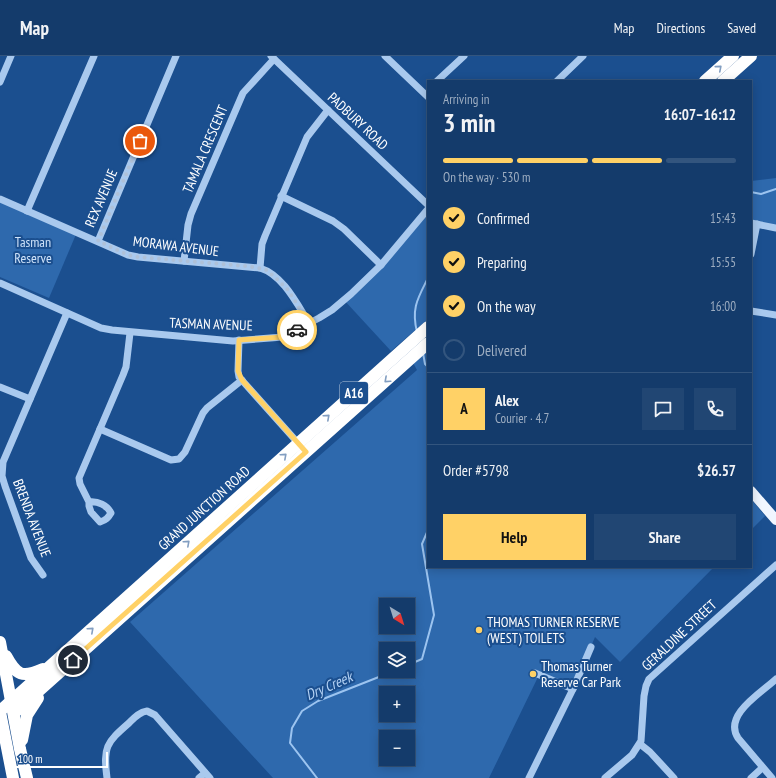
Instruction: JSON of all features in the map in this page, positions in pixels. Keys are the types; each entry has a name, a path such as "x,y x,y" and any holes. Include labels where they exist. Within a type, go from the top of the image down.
{"highway":[{"path":"706,80 733,56"},
{"path":"724,80 751,56"},
{"name":"GRAND JUNCTION ROAD","path":"129,603 298,443 427,328"},
{"name":"GRAND JUNCTION ROAD","path":"0,711 13,707 129,603 306,452 427,344"},
{"path":"298,443 306,452"},
{"path":"1,645 12,667 19,674 27,675 54,670"},
{"path":"1,645 20,749 27,778"},
{"path":"20,749 25,721 29,710 54,670"},
{"path":"0,711 1,725 12,774"},
{"path":"0,755 12,774"}],"main road":[{"path":"752,492 776,520"},
{"name":"GRAND JUNCTION ROAD","path":"1,725 13,707"}],"street":[{"path":"0,82 11,56"},
{"path":"27,211 94,56"},
{"name":"REX AVENUE","path":"98,241 176,56"},
{"path":"385,56 427,93"},
{"path":"438,80 464,56"},
{"path":"558,80 583,56"},
{"name":"PADBURY ROAD","path":"272,58 427,204"},
{"name":"TAMALA CRESCENT","path":"184,261 188,225 191,214 243,93 272,58"},
{"path":"260,268 262,244 306,136 328,110"},
{"path":"281,196 333,221 344,228 381,265"},
{"name":"MORAWA AVENUE","path":"0,199 128,255 260,268 270,272 288,290 309,323"},
{"name":"TASMAN AVENUE","path":"0,283 101,328 130,333 239,340 283,337 332,310 352,294 381,265 427,210"},
{"path":"752,244 754,224 776,228"},
{"path":"752,311 776,315"},
{"name":"BRENDA AVENUE","path":"44,576 31,558 2,476 3,462 67,313"},
{"path":"89,502 81,489 79,478 126,367 130,333"},
{"path":"239,340 238,371 242,380 298,443"},
{"path":"100,429 171,460 179,459 203,413 207,408 242,380"},
{"path":"0,387 30,399"},
{"name":"GERALDINE STREET","path":"640,744 642,739 645,689 649,679 776,565"},
{"path":"529,778 573,689 591,648"},
{"path":"536,673 573,689"},
{"path":"772,778 762,768 737,736 734,723 737,714 776,679"},
{"path":"107,778 106,756 108,743 136,716 147,711 154,715 208,775 199,778"},
{"path":"606,778 632,755 640,744 653,755 674,778"},
{"path":"750,778 762,768"}],"green space":[{"path":"776,178 776,229 752,224 752,181"},
{"name":"Tasman Reserve","path":"0,200 77,232 49,298 0,277"},
{"path":"427,213 427,320 391,351 344,300"},
{"path":"427,344 427,568 713,568 620,662 595,637 573,689 538,677 489,778 273,778 130,622 417,370 411,359"},
{"path":"752,500 765,516 752,529"}],"waterway":[{"name":"Dry Creek","path":"752,192 761,194 776,189"},
{"name":"Dry Creek","path":"417,332 415,324 416,304 427,280"},
{"name":"Dry Creek","path":"423,353 425,364 427,366"},
{"name":"Dry Creek","path":"415,662 422,659 434,615 422,544 427,532"},
{"name":"Dry Creek","path":"317,778 290,743 292,728 302,711 318,701 379,677"}],"way so far":[{"path":"140,141 98,241 128,255 138,257 265,269 288,290 309,323 297,330"}],"place":[{"name":"THOMAS TURNER RESERVE (WEST) TOILETS","path":"479,630"},
{"name":"Thomas Turner Reserve Car Park","path":"533,674"}],"route":[{"path":"73,660 306,452 242,380 238,371 239,340 283,337 297,330"}]}
